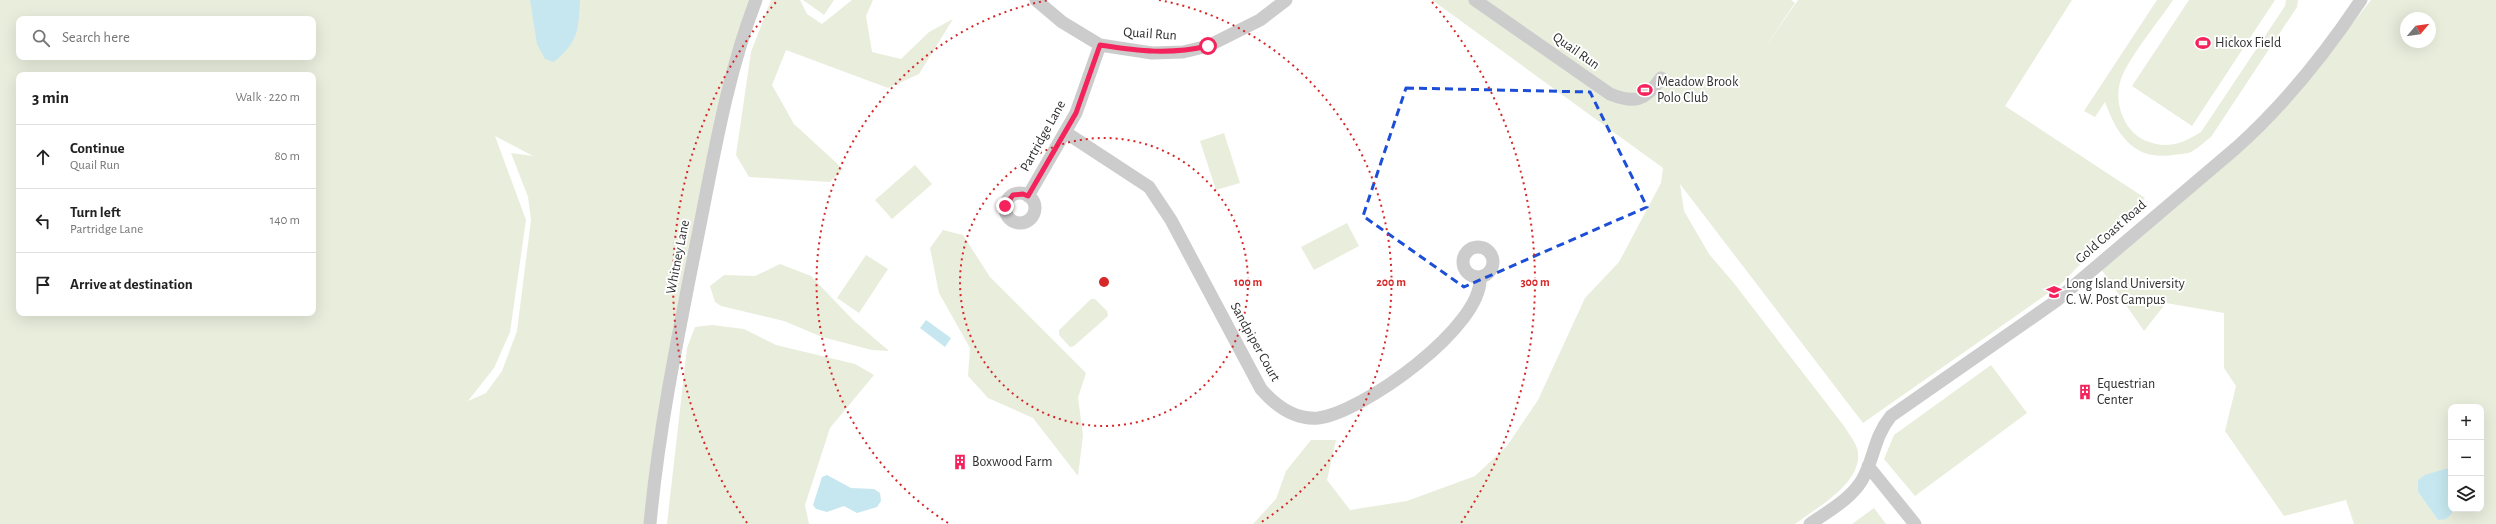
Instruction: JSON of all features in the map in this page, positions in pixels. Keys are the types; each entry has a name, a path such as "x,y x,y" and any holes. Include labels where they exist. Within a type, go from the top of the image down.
{"street":[{"name":"Whitney Lane","path":"650,524 668,385 718,135 734,64 756,0"},
{"name":"Quail Run","path":"1036,0 1062,22 1100,45 1152,53 1183,52 1196,49 1234,35 1260,20 1286,0"},
{"name":"Quail Run","path":"1475,0 1610,94 1625,100 1633,100 1647,96 1661,78"},
{"name":"Gold Coast Road","path":"1810,524 1846,498 1862,481 1880,429 1891,416 2056,301 2261,125 2310,70 2361,0"},
{"name":"Partridge Lane","path":"1028,196 1076,113 1100,45"},
{"name":"Sandpiper Court","path":"1066,132 1132,174 1156,194 1261,388 1272,402 1295,415 1316,418 1336,414 1376,392 1416,366 1436,349 1473,303 1481,288 1480,277"},
{"path":"1868,466 1915,524"}],"highlighted area":[{"path":"1406,88 1590,92 1647,207 1464,287 1363,216"}],"green space":[{"path":"0,0 756,0 741,38 649,524 0,524","holes":["495,136 533,156 511,153 528,197 531,220 517,331 502,371 486,393 468,401 494,368 510,332 526,220"]},
{"path":"771,0 800,0 807,14 822,24 852,0 873,0 866,16 872,52 901,59 929,32 953,19 919,74 888,88 786,50 772,85 794,124 843,169 830,182 749,177 736,155 751,52"},
{"path":"803,0 834,0 824,15"},
{"path":"1432,0 1791,0 1795,3 1761,53 1798,0 2072,0 2005,106 2145,198 2060,285 1863,423 1680,184 1684,211 1709,254 1733,282 1844,426 1858,450 1857,464 1845,485 1825,503 1795,524 1253,524 1276,499 1286,471 1311,440 1336,440 1327,480 1350,510 1407,501 1475,476 1507,446 1538,400 1585,298 1619,262 1661,183 1663,168"},
{"path":"2157,0 2173,0 2128,65 2123,74 2118,92 2121,111 2129,128 2144,140 2160,145 2167,145 2187,140 2201,132 2285,6 2286,0 2298,0 2297,7 2211,137 2191,152 2159,156 2138,150 2129,143 2115,125 2105,102 2095,117 2084,111"},
{"name":"Hickox Field","path":"2189,0 2275,0 2192,126 2132,86"},
{"path":"2371,0 2496,0 2496,524 2354,524 2346,500 2284,516 2225,431 2236,386 2224,368 2224,313 2166,303 2144,331 2101,269 2168,213 2345,33"},
{"path":"1224,133 1240,183 1216,190 1200,141"},
{"path":"915,165 932,184 892,219 875,200"},
{"path":"1347,223 1359,246 1314,270 1301,247"},
{"path":"943,230 963,235 990,277 1086,373 1078,398 1083,435 1078,476 1033,418 988,398 968,376 970,348 939,293 930,248"},
{"path":"866,255 888,269 859,313 837,298"},
{"path":"780,264 811,276 853,320 889,351 872,350 822,337 784,321 721,306 715,302 710,286 724,275 755,276"},
{"path":"1091,299 1095,299 1107,311 1108,316 1074,346 1070,347 1059,335 1059,330"},
{"path":"712,325 744,329 776,345 855,364 874,375 830,428 805,505 809,524 667,524 687,348 695,327"},
{"path":"1991,365 2027,413 1915,496 1884,459 1894,435"},
{"path":"1874,508 1886,524 1852,524"}],"water":[{"path":"530,0 580,0 579,20 576,35 568,48 554,62 545,59 537,44"},
{"path":"926,320 951,338 945,347 920,328"},
{"path":"2448,468 2448,512 2453,512 2446,519 2438,520 2418,492 2418,480 2425,475"},
{"path":"827,475 851,488 874,489 880,493 881,501 877,507 857,513 844,506 827,512 816,509 813,505 822,477"}],"place":[{"name":"Hickox Field","path":"2203,43"},
{"name":"Meadow Brook Polo Club","path":"1645,90"},
{"name":"Long Island University C. W. Post Campus","path":"2054,292"},
{"name":"Equestrian Center","path":"2085,392"},
{"name":"Boxwood Farm","path":"960,462"}],"route":[{"path":"1005,206 1006,201 1013,195 1018,193 1028,196 1052,156 1076,113 1100,45 1152,53 1183,52 1208,46"}]}
